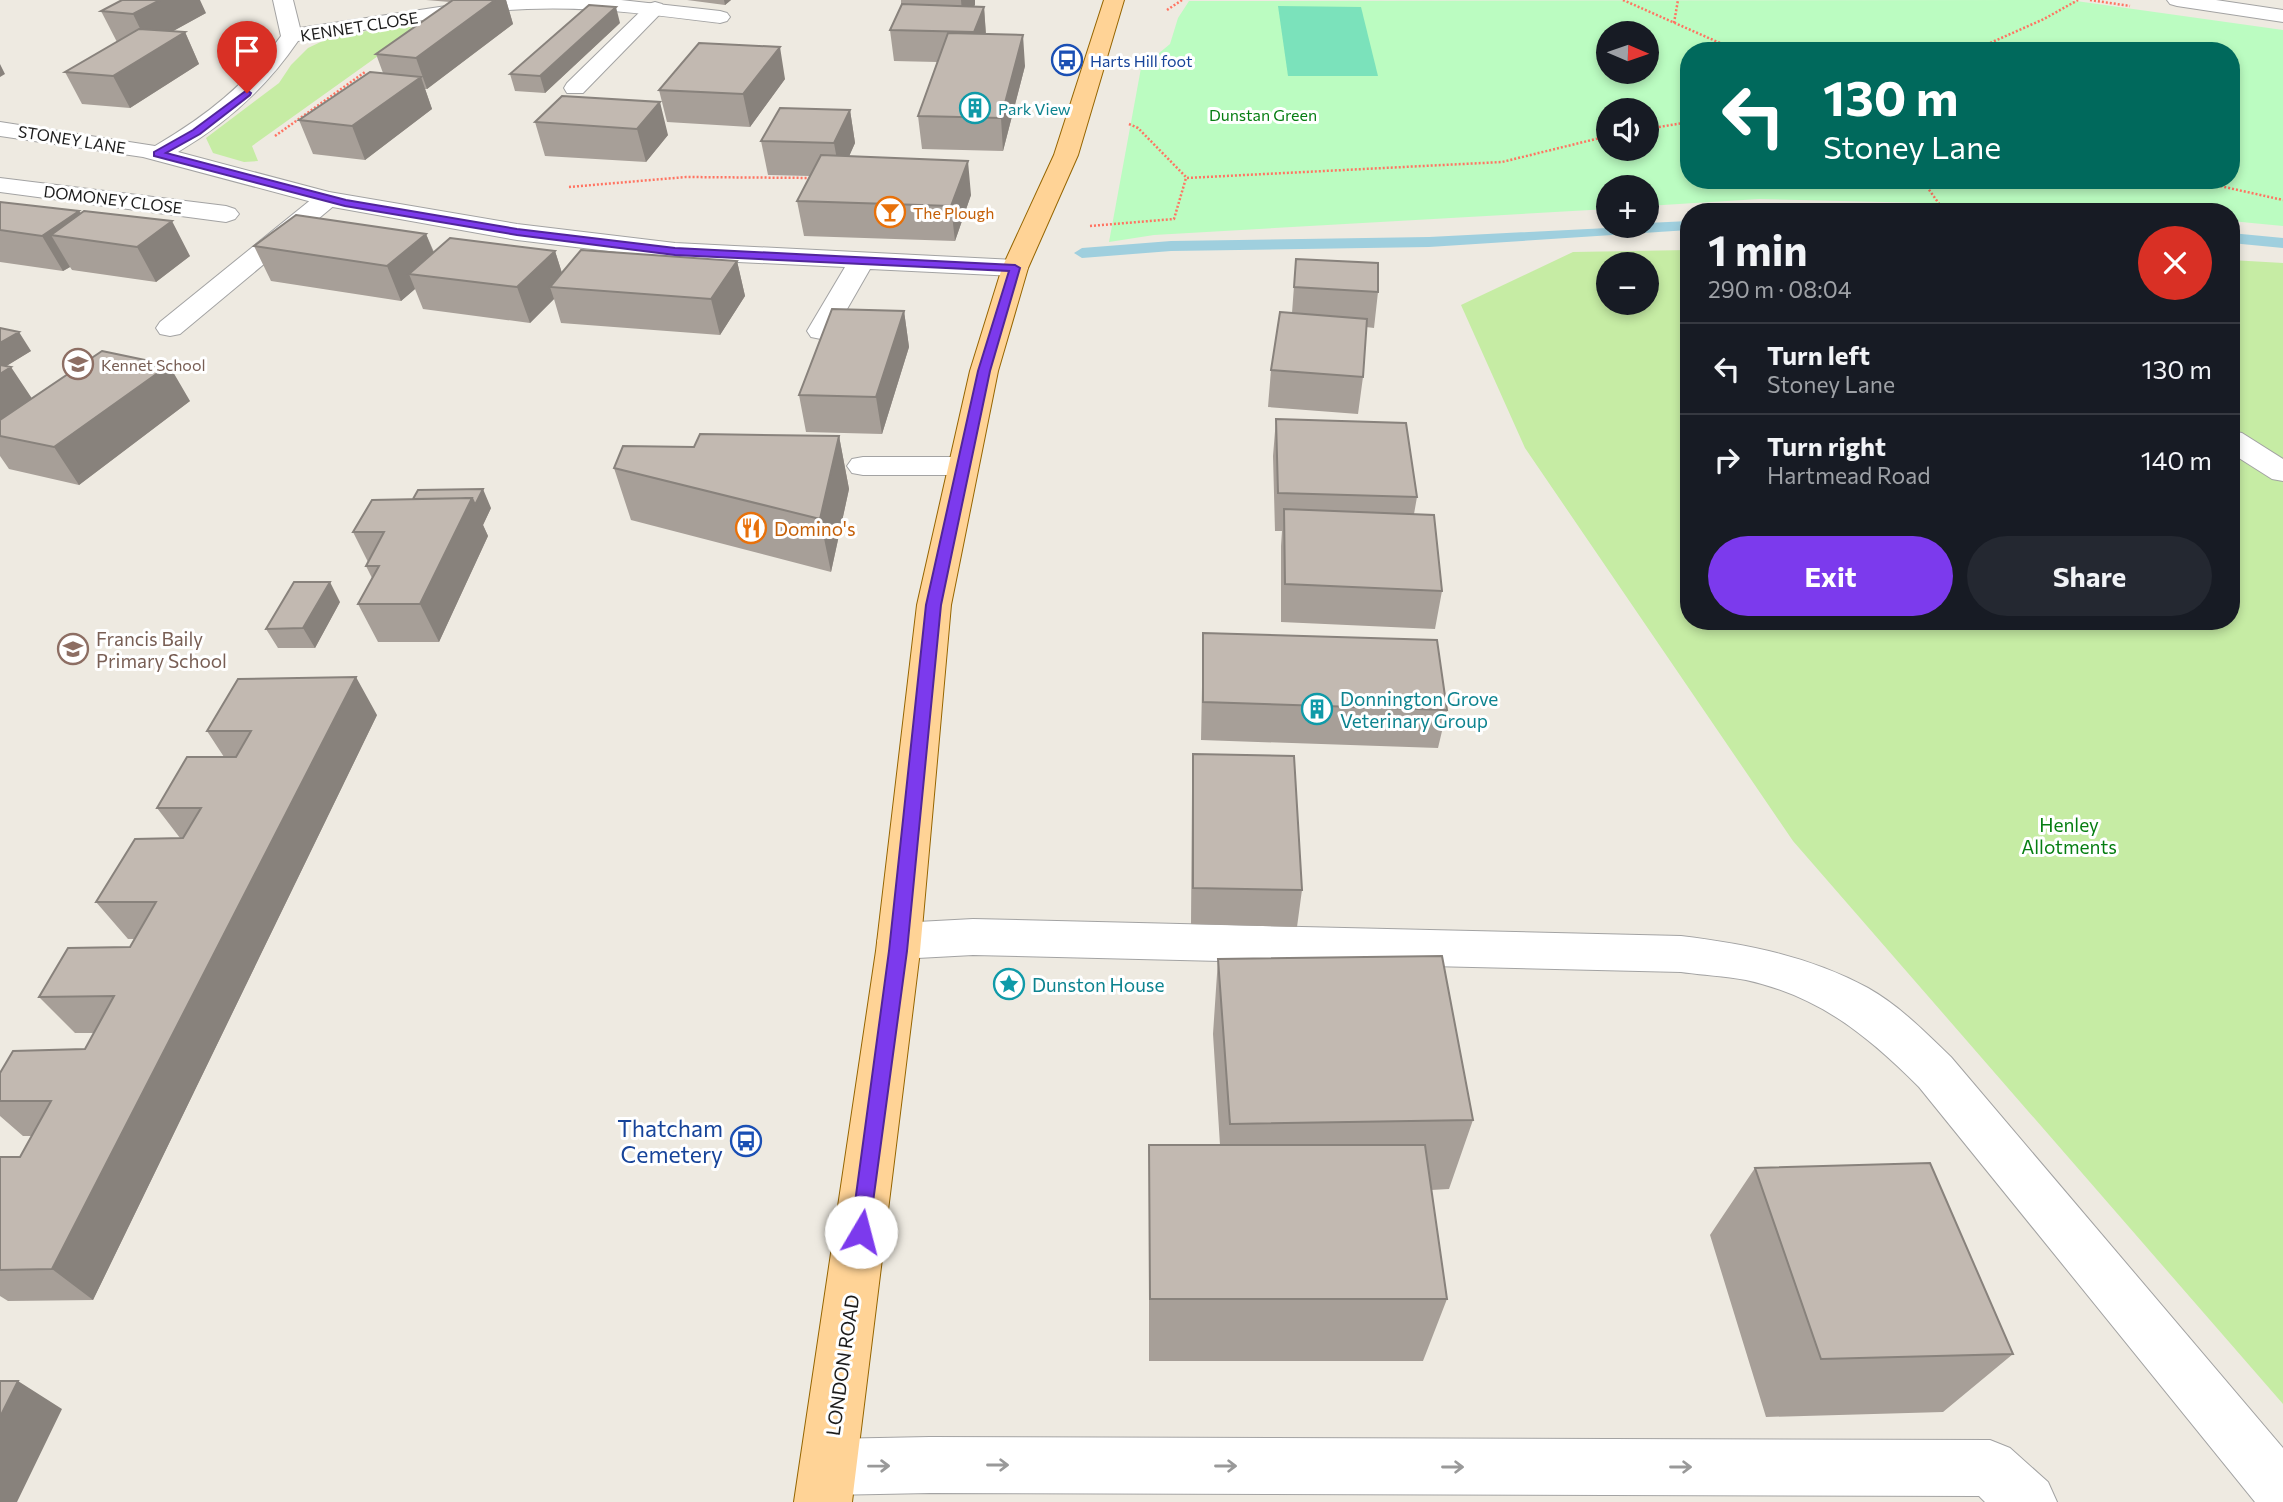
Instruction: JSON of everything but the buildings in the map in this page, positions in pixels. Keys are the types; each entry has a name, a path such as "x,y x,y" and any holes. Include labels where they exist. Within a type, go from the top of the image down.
{"main road":[{"name":"LONDON ROAD","path":"825,1484 899,940 934,605 984,371 1015,268 1066,155 1114,0"}],"street":[{"path":"158,154 196,132 247,93 271,66 290,36 284,0"},
{"path":"2177,0 2283,16"},
{"name":"KENNET CLOSE","path":"290,36 526,3 656,8 720,17"},
{"path":"575,88 656,8"},
{"name":"STONEY LANE","path":"0,129 83,140 158,154 327,199 517,232 675,251 1015,268"},
{"name":"DOMONEY CLOSE","path":"0,182 83,140"},
{"name":"DOMONEY CLOSE","path":"0,182 226,214"},
{"path":"170,328 327,199"},
{"path":"821,331 862,260"},
{"path":"2240,446 2283,472"},
{"path":"863,466 962,466"},
{"path":"899,940 973,937 1681,954 1746,962 1802,979 1853,1002 1893,1031 1935,1072 2283,1492"},
{"path":"825,1484 930,1465 1990,1468 2028,1502"}],"path":[{"path":"1167,10 1182,0"},
{"path":"1623,0 1717,42"},
{"path":"1674,23 1678,0"},
{"path":"1992,42 2044,19 2078,0"},
{"path":"1121,120 1138,128 1186,178 1502,162 1596,139"},
{"path":"1659,127 1680,124"},
{"path":"564,188 685,177 819,178"},
{"path":"1079,227 1174,219 1186,178"},
{"path":"2234,189 2283,200"}],"green space":[{"name":"Dunstan Green","path":"2069,0 2283,30 2283,226 2240,222 2240,203 1930,203 1759,199 1659,205 1659,175 1596,175 1596,210 1154,235 1109,242 1141,68 1170,44 1178,18 1189,1"},
{"path":"1278,6 1361,7 1378,76 1288,76"},
{"path":"427,21 252,146 258,161 244,162 213,153 206,138 279,83 291,65 308,48 329,38"},
{"name":"Henley Allotments","path":"1680,250 1680,630 2240,630 2240,261 2283,263 2283,1404 1793,841 1525,448 1461,305 1573,252"}],"waterway":[{"path":"1082,253 1171,246 1429,242 1680,226"},
{"path":"2240,239 2283,243"}],"place":[{"name":"Harts Hill foot","path":"1067,60"},
{"name":"Park View","path":"975,108"},
{"name":"The Plough","path":"890,212"},
{"name":"Kennet School","path":"78,364"},
{"name":"Domino's","path":"751,528"},
{"name":"Francis Baily Primary School","path":"73,649"},
{"name":"Donnington Grove Veterinary Group","path":"1317,709"},
{"name":"Dunston House","path":"1009,984"},
{"name":"Thatcham Cemetery","path":"746,1141"}],"route":[{"path":"247,93 196,132 158,154 345,203 517,232 675,251 1015,268 984,371 934,605 898,951 861,1232"}]}
